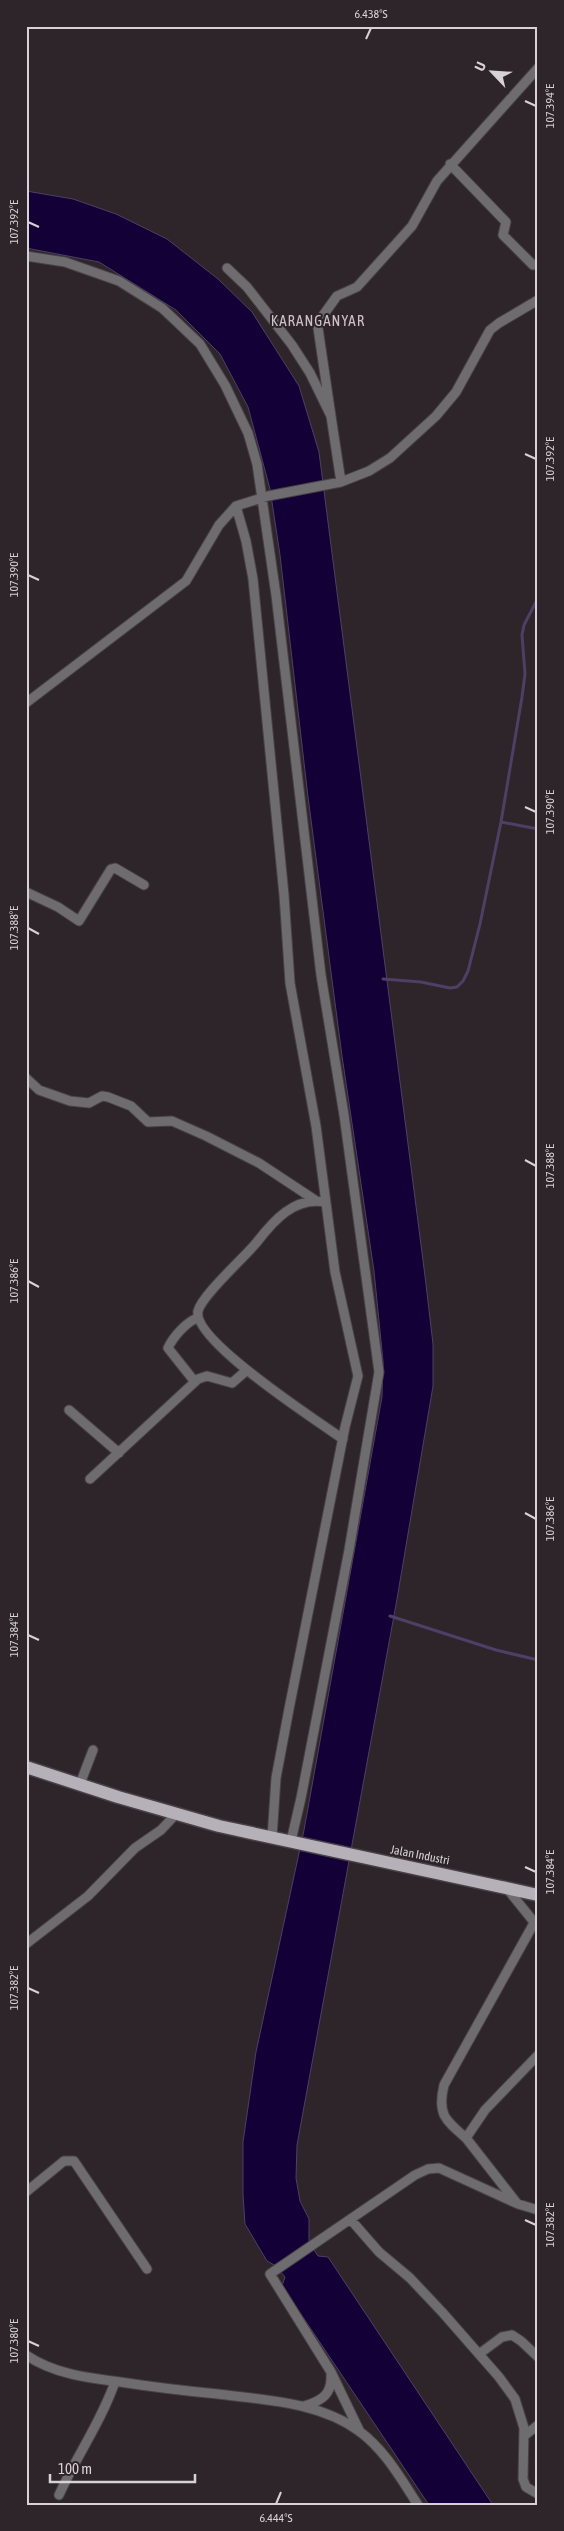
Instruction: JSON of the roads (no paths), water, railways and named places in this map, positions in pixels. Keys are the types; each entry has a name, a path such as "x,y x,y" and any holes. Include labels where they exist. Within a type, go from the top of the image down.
{"main road":[{"name":"Jalan Industri","path":"26,1767 176,1814 272,1838 505,1886 538,1895"}],"street":[{"path":"341,482 318,328 319,321 337,296 357,288 412,226 433,187 450,164 538,68"},
{"path":"450,164 506,222 503,235 533,265"},
{"path":"26,256 65,262 119,281 162,308 200,344 226,385 248,433 265,497 321,975 344,1116 379,1372 349,1550 321,1689 294,1842"},
{"path":"227,268 247,287 292,345 310,373 331,416"},
{"path":"26,703 186,581 219,525 236,506 265,497 341,482 379,466 419,433 456,392 490,330 538,300"},
{"path":"236,506 246,541 253,579 284,895 290,983 316,1126 335,1272 358,1376 342,1439 276,1778 272,1838"},
{"path":"26,892 58,907 79,921 111,869 116,868 144,885"},
{"path":"26,1078 39,1090 70,1102 89,1103 102,1096 108,1097 131,1106 148,1122 172,1121 248,1157 315,1200 325,1202"},
{"path":"315,1200 293,1208 274,1221 243,1260 207,1295 199,1308 198,1318 204,1330 247,1370 270,1389 342,1439"},
{"path":"195,1382 168,1348 185,1325 191,1320 198,1318"},
{"path":"90,1479 195,1382 207,1376 232,1384 247,1370"},
{"path":"69,1410 119,1453"},
{"path":"80,1784 93,1750"},
{"path":"26,1944 88,1896 135,1848 161,1830 176,1814"},
{"path":"505,1886 536,1925 444,2085 441,2103 444,2116 466,2138 518,2204"},
{"path":"466,2138 485,2110 538,2055"},
{"path":"26,2192 64,2161 74,2161 147,2269"},
{"path":"360,2432 331,2372 270,2274 415,2175 434,2168 445,2170 518,2204 538,2210"},
{"path":"351,2220 379,2252 415,2283 499,2377 518,2405 524,2436 523,2479 526,2487 538,2494"},
{"path":"479,2354 502,2337 512,2335 522,2341 538,2357"},
{"path":"26,2355 60,2371 115,2382 304,2406 336,2419 360,2432 385,2457 418,2505"},
{"path":"304,2406 315,2403 326,2396 331,2388 331,2372"},
{"path":"59,2495 76,2458 103,2414 115,2382"},
{"path":"524,2436 538,2425"}],"waterway":[{"path":"383,979 421,982 450,988 457,987 463,981 468,971 480,924 501,822 522,697 525,674 522,635 524,625 538,598"},
{"path":"501,822 538,829"},
{"path":"390,1616 496,1650 538,1660"}],"district":[{"name":"KARANGANYAR","path":"318,320"}]}
